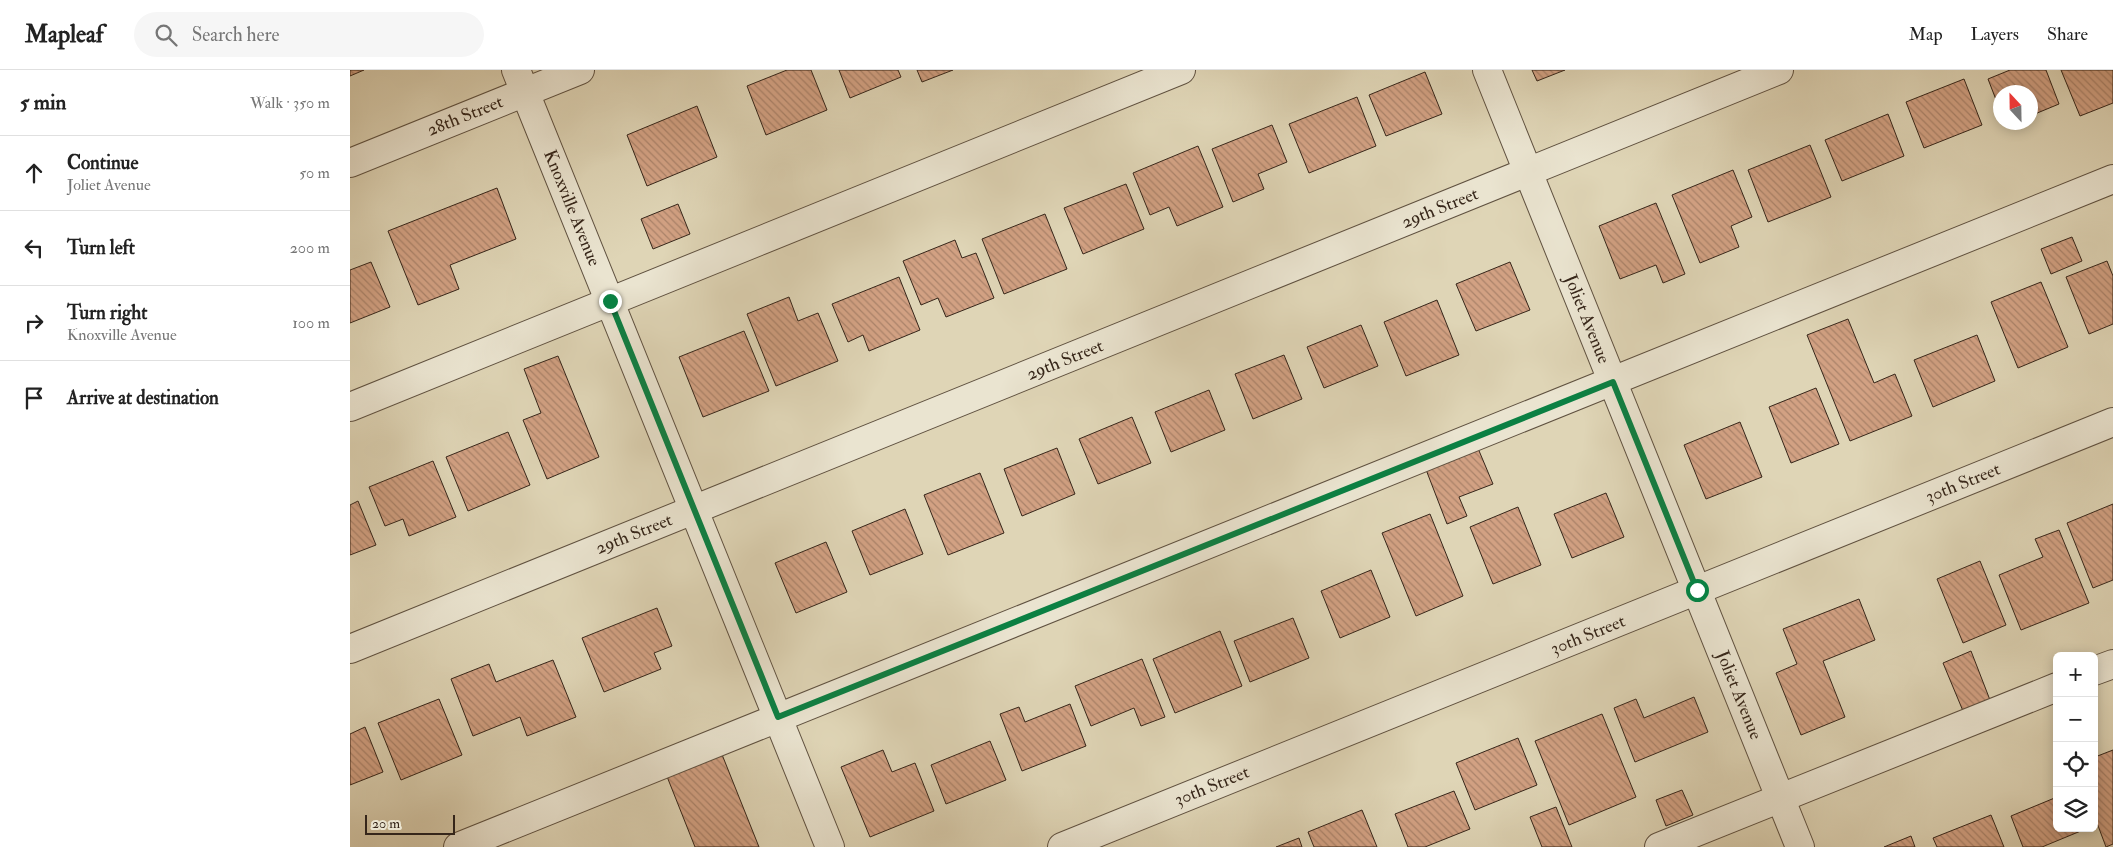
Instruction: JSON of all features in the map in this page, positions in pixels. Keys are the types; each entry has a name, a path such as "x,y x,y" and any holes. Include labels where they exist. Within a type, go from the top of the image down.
{"street":[{"name":"28th Street","path":"350,163 520,81 580,70"},
{"path":"350,407 1181,70"},
{"name":"Joliet Avenue","path":"1487,70 1800,847"},
{"name":"29th Street","path":"350,649 1779,70"},
{"name":"Knoxville Avenue","path":"520,81 830,847"},
{"path":"458,847 2113,179"},
{"name":"30th Street","path":"1062,847 2113,422"},
{"path":"2098,670 2113,664"},
{"path":"1659,847 2053,688"}],"building":[{"path":"350,70 364,70 350,76"},
{"path":"787,70 811,70 827,110 766,135 747,86"},
{"path":"839,70 898,70 901,77 850,98"},
{"path":"917,70 953,70 922,82"},
{"path":"1532,70 1565,70 1537,81"},
{"path":"2010,70 2046,70 2059,104 2038,113 2038,85 1993,85 1993,92 1988,79"},
{"path":"2061,70 2113,70 2113,103 2080,116"},
{"path":"1425,72 1442,114 1386,136 1369,95"},
{"path":"1964,79 1982,125 1924,148 1906,102"},
{"path":"1357,97 1376,146 1309,173 1289,124"},
{"path":"697,106 717,157 647,186 627,135"},
{"path":"1888,114 1904,156 1842,181 1825,140"},
{"path":"1272,125 1287,162 1258,174 1264,189 1233,202 1212,149"},
{"path":"1810,145 1831,197 1768,222 1748,170"},
{"path":"1198,146 1223,207 1177,226 1169,207 1150,215 1133,173"},
{"path":"1733,170 1752,217 1731,226 1739,247 1700,263 1672,195"},
{"path":"1126,184 1144,229 1083,254 1064,208"},
{"path":"497,188 516,239 450,265 459,289 418,305 388,231"},
{"path":"1656,203 1685,274 1663,283 1656,265 1620,279 1599,226"},
{"path":"678,204 690,234 653,249 641,219"},
{"path":"1045,214 1067,269 1004,294 982,239"},
{"path":"2072,237 2082,261 2051,274 2041,249"},
{"path":"955,240 962,258 976,253 994,298 946,317 938,298 921,305 903,261"},
{"path":"2107,261 2113,276 2113,324 2089,334 2066,277"},
{"path":"371,262 390,307 350,323 350,270"},
{"path":"1510,262 1530,310 1476,331 1456,284"},
{"path":"899,277 920,330 869,351 863,335 848,342 832,304"},
{"path":"2041,282 2068,347 2018,368 1991,302"},
{"path":"789,297 798,321 818,313 838,361 776,386 747,314"},
{"path":"1437,300 1459,355 1406,376 1384,322"},
{"path":"1848,319 1874,383 1895,374 1912,416 1850,441 1807,335"},
{"path":"1361,325 1378,366 1324,388 1307,347"},
{"path":"744,331 769,391 703,417 679,357"},
{"path":"1977,335 1995,381 1933,407 1914,360"},
{"path":"1284,355 1302,399 1253,419 1235,374"},
{"path":"558,356 599,457 547,479 523,420 541,413 524,369"},
{"path":"1816,388 1839,444 1791,463 1769,407"},
{"path":"1209,390 1225,430 1171,452 1155,412"},
{"path":"1132,417 1151,463 1098,484 1079,439"},
{"path":"1740,422 1762,477 1706,499 1684,445"},
{"path":"508,432 530,485 468,511 446,457"},
{"path":"1477,446 1493,484 1459,497 1467,516 1447,524 1425,467"},
{"path":"1057,448 1075,494 1022,516 1004,469"},
{"path":"433,461 456,517 409,536 403,519 385,526 369,487"},
{"path":"980,473 1004,533 948,555 924,495"},
{"path":"1606,493 1624,537 1572,558 1554,514"},
{"path":"358,501 376,545 350,555 350,505"},
{"path":"2113,504 2113,580 2093,588 2067,523"},
{"path":"1518,507 1541,565 1493,584 1470,527"},
{"path":"905,509 923,554 870,575 852,531"},
{"path":"1430,514 1463,596 1416,616 1382,533"},
{"path":"2059,530 2089,603 2021,630 1999,575 2043,557 2035,539"},
{"path":"826,542 847,592 796,613 775,563"},
{"path":"1980,561 2006,625 1963,643 1937,579"},
{"path":"1371,570 1390,617 1340,638 1321,591"},
{"path":"1859,599 1875,640 1823,661 1845,717 1801,735 1776,673 1797,664 1783,629"},
{"path":"657,608 672,646 654,653 661,669 604,692 582,638"},
{"path":"1293,618 1309,658 1250,682 1234,641"},
{"path":"1220,631 1242,686 1175,713 1153,659"},
{"path":"1971,651 1990,700 1963,711 1943,663"},
{"path":"1142,659 1165,717 1141,726 1134,708 1091,726 1075,686"},
{"path":"553,660 576,717 527,736 520,717 473,736 451,679 489,664 496,682"},
{"path":"1694,697 1708,732 1635,762 1614,708 1636,699 1644,718"},
{"path":"439,699 462,755 401,780 378,723"},
{"path":"1070,704 1086,746 1022,771 1000,714 1019,707 1025,722"},
{"path":"1602,714 1636,797 1569,825 1535,741"},
{"path":"365,727 383,772 350,785 350,734"},
{"path":"1518,738 1537,785 1475,810 1456,763"},
{"path":"990,741 1006,780 946,804 931,765"},
{"path":"883,750 892,772 915,763 934,811 870,837 841,767"},
{"path":"2113,750 2113,844 2106,847 2098,826 2098,756"},
{"path":"721,752 759,847 695,847 666,774"},
{"path":"1682,790 1693,815 1666,826 1656,800"},
{"path":"1454,791 1470,829 1425,847 1408,847 1395,814"},
{"path":"2053,799 2053,832 2078,832 2042,847 2023,847 2011,816"},
{"path":"1556,807 1572,847 1542,847 1530,817"},
{"path":"1362,810 1377,847 1314,847 1308,832"},
{"path":"1991,815 2004,847 1937,847 1933,838"},
{"path":"1911,836 1915,847 1884,847"},
{"path":"1299,838 1302,847 1276,847"}],"route":[{"path":"610,301 778,717 1613,382 1697,590"}]}
